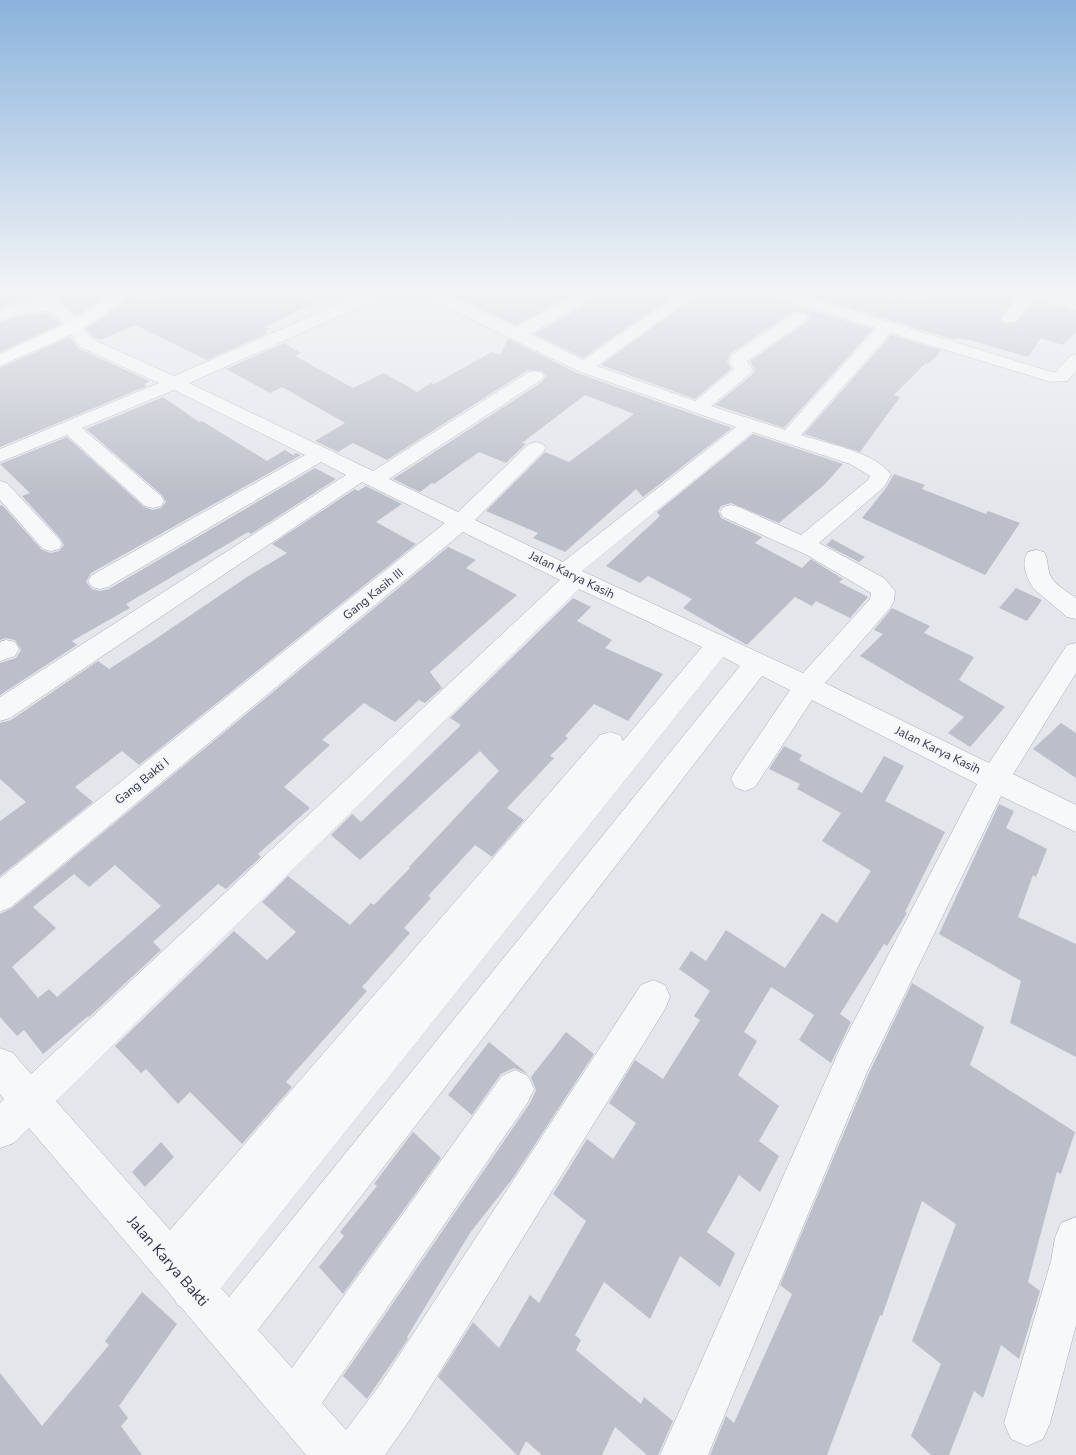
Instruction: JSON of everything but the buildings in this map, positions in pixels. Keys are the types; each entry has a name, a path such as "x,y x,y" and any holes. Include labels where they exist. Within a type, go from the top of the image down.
{"street":[{"name":"Jalan Karya Kasih","path":"121,359 571,575 758,662 1076,819"},
{"path":"0,456 69,427 165,380 216,359"},
{"path":"566,359 584,368 697,408 857,460 875,469 881,475 877,483 804,544"},
{"path":"584,368 597,359"},
{"path":"697,408 744,370 738,362 740,359"},
{"path":"789,437 858,359"},
{"path":"995,359 1051,376 1061,377 1076,360"},
{"path":"0,712 367,477 535,376"},
{"path":"0,1129 571,575 750,425"},
{"path":"69,427 153,501"},
{"name":"Gang Kasih III","path":"285,666 462,522 536,448"},
{"path":"100,581 321,454"},
{"path":"0,487 51,544"},
{"path":"731,512 804,544 876,584 883,591 882,601 807,686 745,779"},
{"path":"1036,557 1037,573 1042,583 1076,611"},
{"path":"180,1276 718,644"},
{"path":"684,1455 854,1059 995,778 1076,652"},
{"path":"229,1332 758,662"},
{"name":"Gang Bakti I","path":"0,897 285,666"},
{"path":"180,1276 610,743"},
{"path":"356,1455 395,1402 653,998"},
{"name":"Jalan Karya Bakti","path":"0,1066 337,1455"},
{"path":"293,1405 515,1089"},
{"path":"1027,1423 1072,1261 1076,1238"}]}
